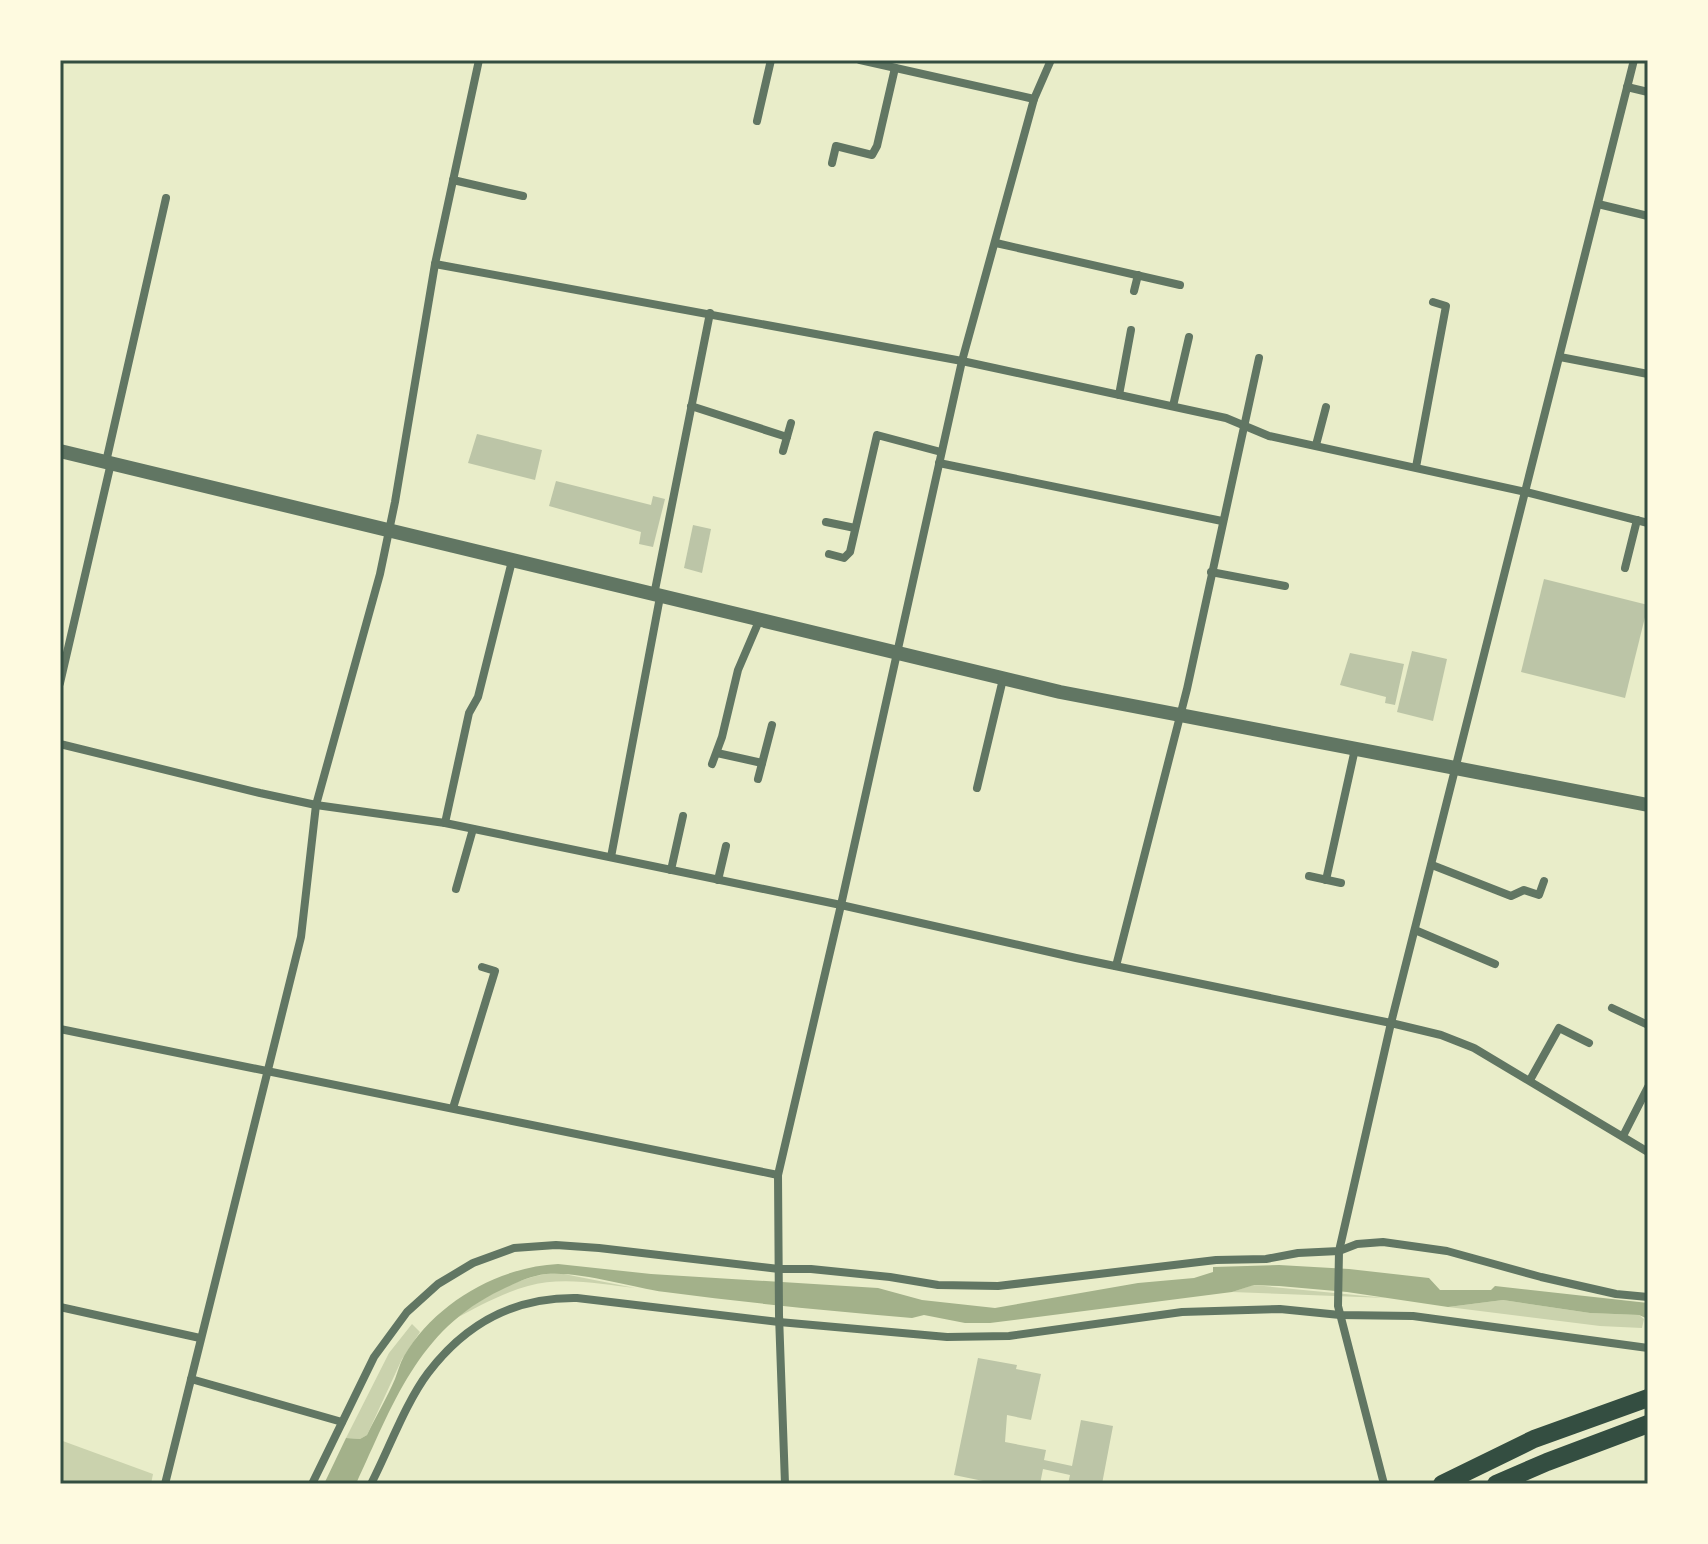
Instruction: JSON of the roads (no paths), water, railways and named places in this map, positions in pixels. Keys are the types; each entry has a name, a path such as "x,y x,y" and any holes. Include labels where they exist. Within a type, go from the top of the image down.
{"highway":[{"path":"1442,1484 1534,1439 1648,1398"},
{"path":"1496,1484 1648,1424"}],"street":[{"path":"165,1484 301,937 316,805 380,574 435,264 479,60"},
{"path":"757,121 771,60"},
{"path":"860,60 1034,99"},
{"path":"785,1484 778,1175 962,361 1034,99 1051,60"},
{"path":"1384,1484 1339,1311 1339,1251 1391,1023 1634,60"},
{"path":"832,163 836,146 872,155 877,146 895,68"},
{"path":"1627,87 1648,92"},
{"path":"453,180 523,196"},
{"path":"60,683 166,198"},
{"path":"1598,204 1648,216"},
{"path":"996,243 1180,285"},
{"path":"435,264 962,361 1173,406 1226,418 1269,436 1526,492 1648,523"},
{"path":"1134,291 1138,275"},
{"path":"1416,467 1446,306 1433,302"},
{"path":"611,857 710,313"},
{"path":"1119,395 1131,330"},
{"path":"1173,406 1189,337"},
{"path":"1560,357 1648,374"},
{"path":"1116,966 1179,715 1259,358"},
{"path":"691,406 787,437"},
{"path":"1316,445 1326,407"},
{"path":"783,451 791,423"},
{"path":"829,554 844,558 850,552 877,435 941,452"},
{"path":"60,451 1003,679 1648,805"},
{"path":"939,463 1222,521"},
{"path":"1625,568 1637,520"},
{"path":"826,522 855,528"},
{"path":"445,823 469,713 478,697 512,561"},
{"path":"1211,572 1285,586"},
{"path":"712,764 738,670 759,621"},
{"path":"977,788 1003,679"},
{"path":"758,779 772,725"},
{"path":"60,744 316,805 445,823 1441,1035 1474,1048 1648,1152"},
{"path":"1326,880 1355,749"},
{"path":"717,753 762,763"},
{"path":"671,870 683,816"},
{"path":"456,889 473,829"},
{"path":"718,880 726,846"},
{"path":"1432,865 1511,896 1524,890 1539,895 1544,881"},
{"path":"1309,876 1341,883"},
{"path":"1415,930 1495,964"},
{"path":"453,1108 495,971 482,967"},
{"path":"1612,1008 1648,1025"},
{"path":"1530,1080 1559,1028 1589,1043"},
{"path":"60,1029 778,1175"},
{"path":"1623,1136 1648,1087"},
{"path":"312,1484 374,1357 407,1312 438,1284 473,1263 514,1248 556,1245 599,1248 779,1272 811,1269 938,1285 998,1286 1216,1260 1266,1259 1298,1253 1339,1251 1357,1244 1383,1242 1447,1251 1541,1277 1616,1294 1648,1297"},
{"path":"371,1484 426,1375 446,1353 474,1327 501,1312 528,1302 553,1298 947,1337 1042,1332 1182,1312 1251,1309 1339,1311 1413,1316 1648,1348"},
{"path":"60,1307 200,1338"},
{"path":"191,1379 342,1422"}]}
